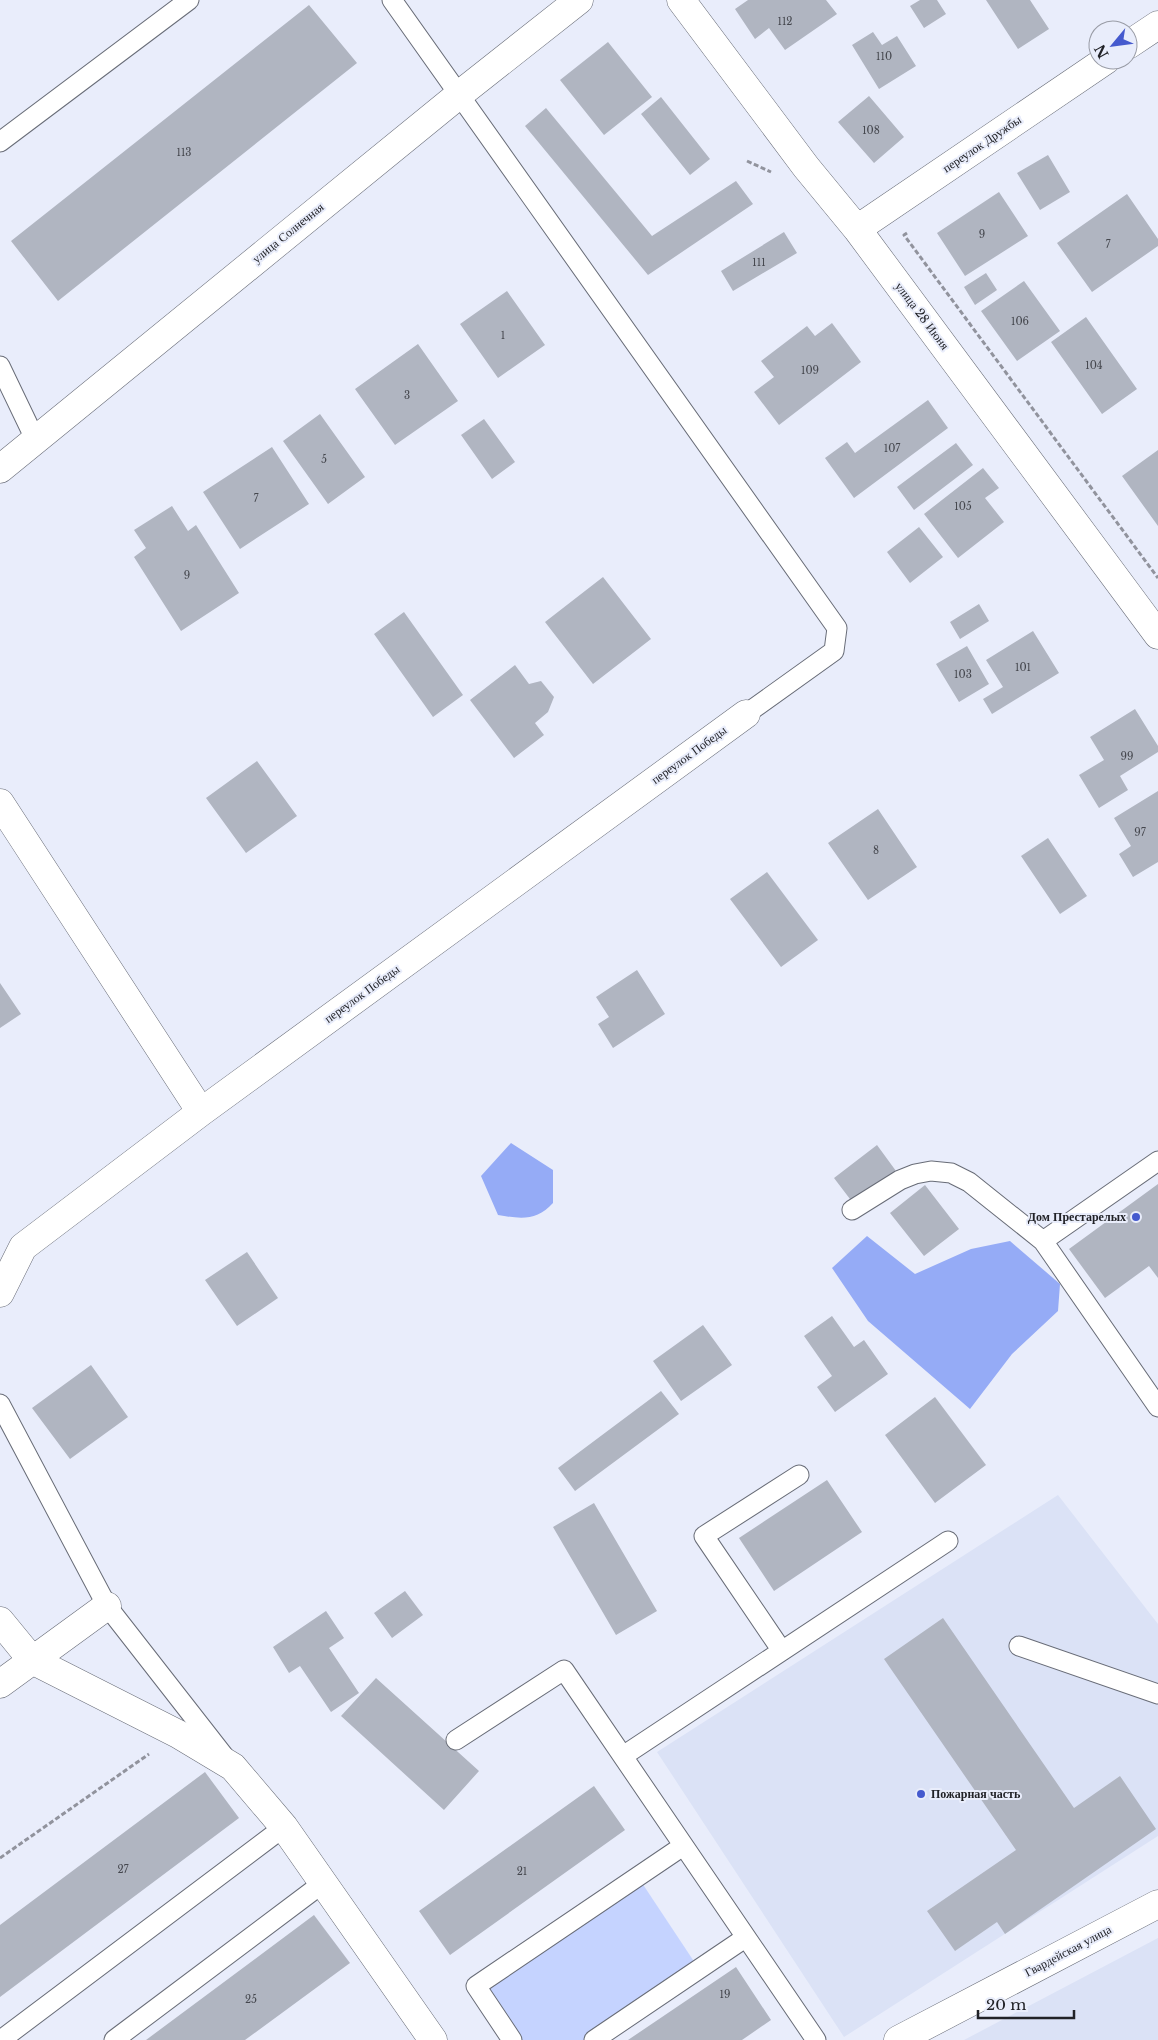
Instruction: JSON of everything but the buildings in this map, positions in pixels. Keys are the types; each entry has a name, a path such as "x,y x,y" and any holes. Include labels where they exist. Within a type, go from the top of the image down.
{"street":[{"name":"улица Солнечная","path":"0,469 460,94 579,0"},
{"name":"улица 28 Июня","path":"682,0 806,167 857,229 1158,635"},
{"path":"1138,38 1158,25"},
{"name":"переулок Дружбы","path":"857,229 1091,70"},
{"name":"переулок Победы","path":"0,1293 23,1248 201,1112 746,714"},
{"path":"0,802 201,1112"},
{"path":"0,1684 107,1606"},
{"path":"0,1621 32,1660 178,1734 233,1767 284,1827 424,2037"},
{"name":"Гвардейская улица","path":"898,2040 1158,1904"}],"lane":[{"path":"0,142 189,0"},
{"path":"392,0 837,628 834,651 746,714"},
{"path":"0,366 35,440"},
{"path":"1043,1242 1158,1161"},
{"path":"852,1210 900,1180 915,1174 932,1171 951,1173 969,1182 1043,1242 1158,1407"},
{"path":"0,1404 107,1606 233,1767"},
{"path":"782,1651 704,1536 799,1475"},
{"path":"623,1756 948,1541"},
{"path":"1019,1646 1158,1694"},
{"path":"456,1740 564,1670 816,2040"},
{"path":"1,2040 284,1827"},
{"path":"512,2040 476,1986 683,1846"},
{"path":"114,2040 323,1883"},
{"path":"594,2040 746,1938"}],"path":[{"path":"912,230 904,235 1158,578"},
{"path":"0,1858 178,1734"}],"shaded area":[{"path":"511,1143 553,1170 553,1203 535,1216 521,1218 498,1215 481,1176"},
{"path":"867,1236 915,1274 971,1249 1010,1241 1060,1284 1058,1311 1012,1354 970,1409 868,1321 832,1268"},
{"name":"Пожарная часть","path":"1058,1495 1158,1624 1158,1836 844,2037 657,1752"},
{"path":"638,1877 699,1969 594,2040 512,2040 476,1986"},
{"path":"1158,1938 1158,2040 964,2040"}],"place":[{"name":"Дом Престарелых","path":"1136,1217"},
{"name":"Пожарная часть","path":"921,1794"}]}
